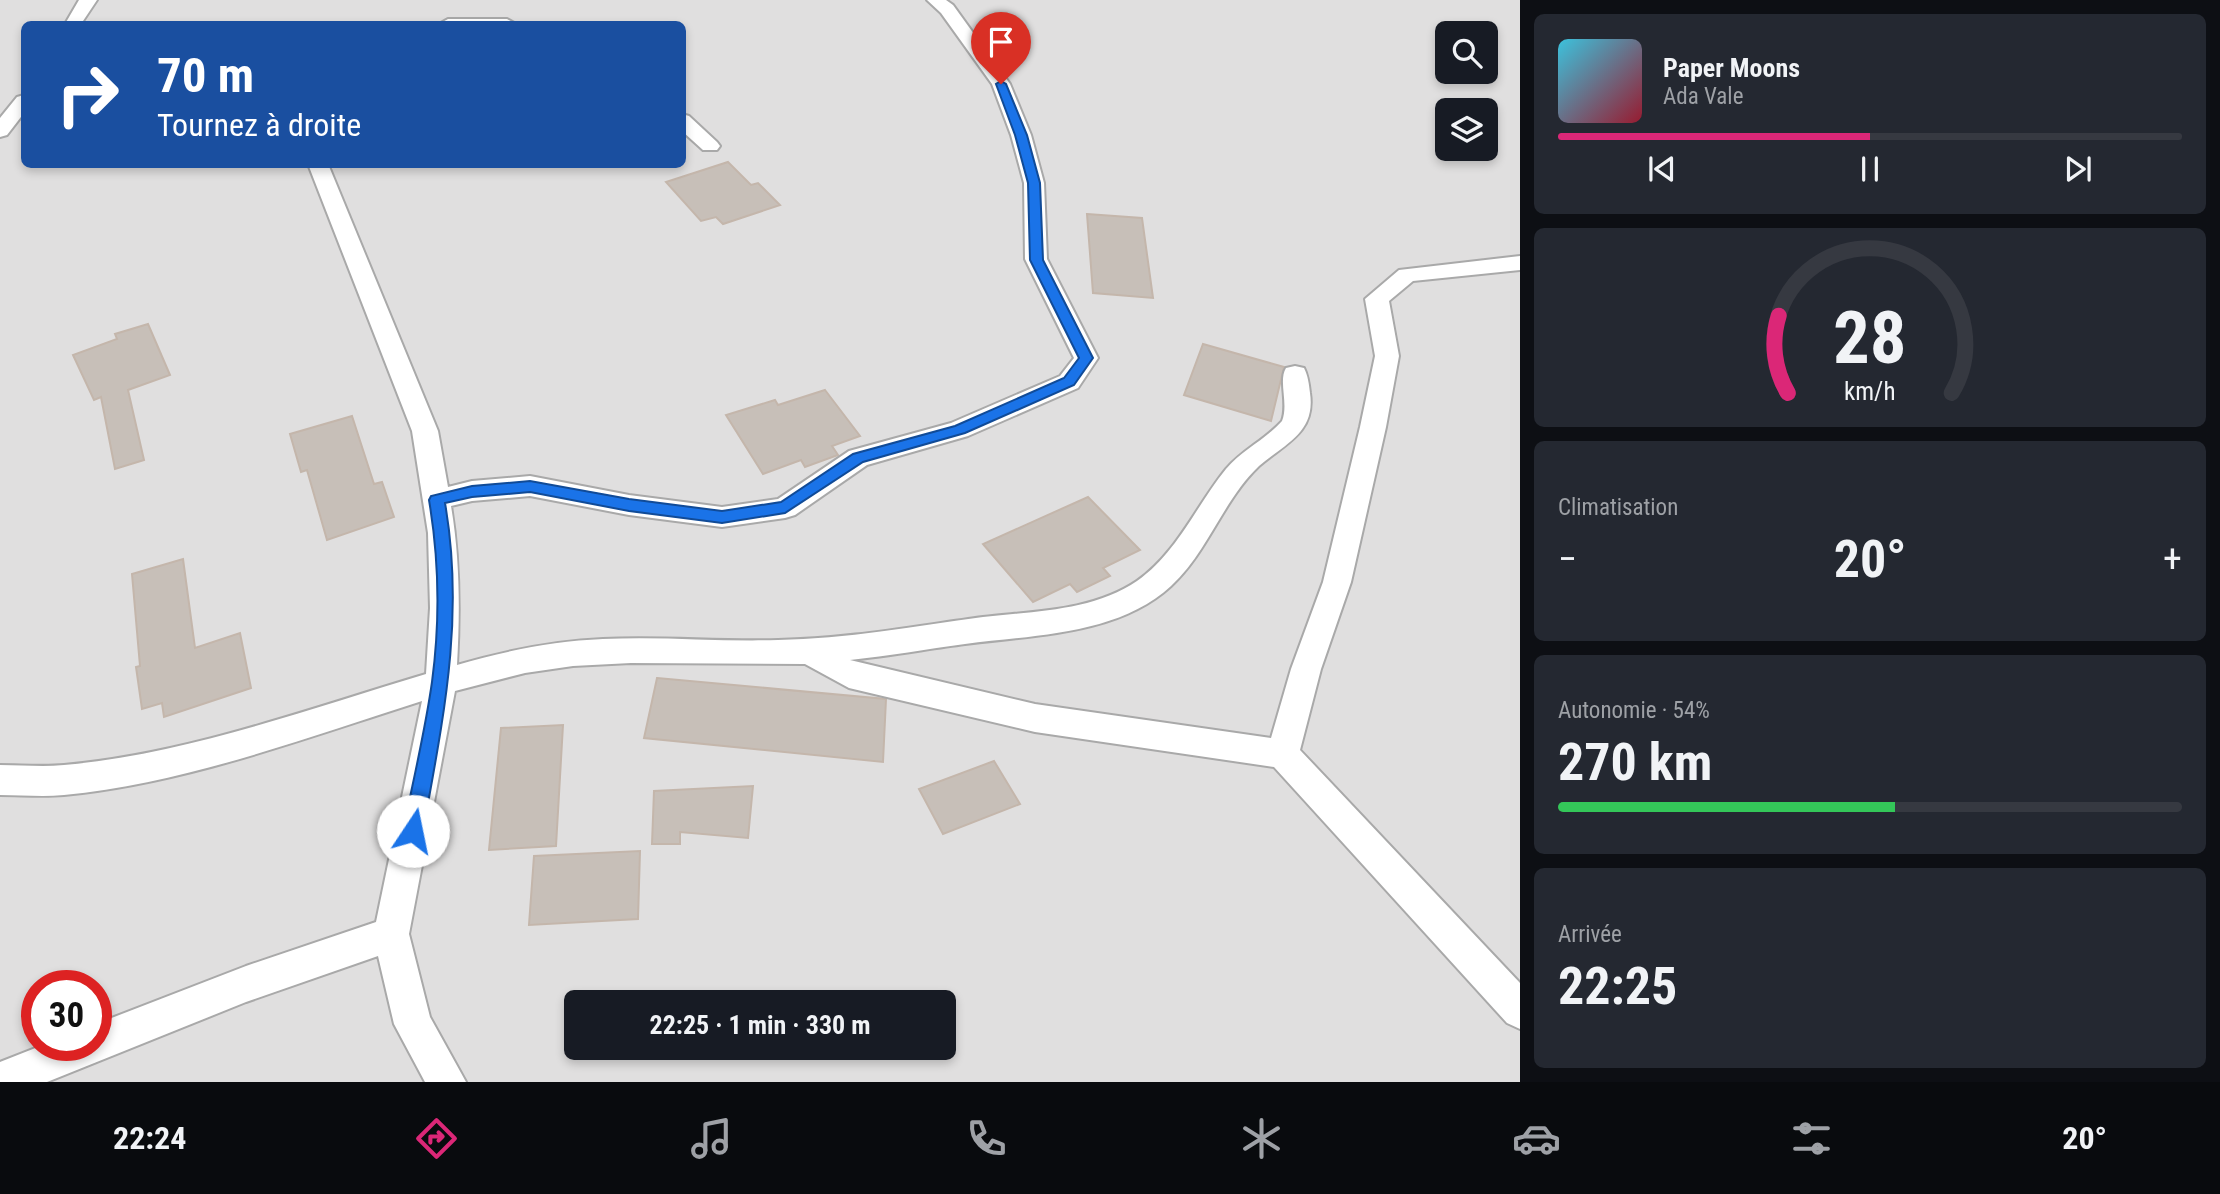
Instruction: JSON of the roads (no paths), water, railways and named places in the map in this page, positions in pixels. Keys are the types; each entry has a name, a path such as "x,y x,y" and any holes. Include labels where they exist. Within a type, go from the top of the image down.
{"street":[{"path":"75,21 88,0"},
{"path":"437,500 472,491 530,486 629,505 722,517 785,508 858,458 959,430 1069,382 1086,358 1036,260 1034,183 1021,135 1001,84 947,9 936,0"},
{"path":"0,131 21,105"},
{"path":"686,124 710,146"},
{"path":"320,168 425,430 442,533 445,608 441,682 391,934 414,1024 447,1082"},
{"path":"1283,754 1306,669 1337,582 1373,427 1387,356 1377,299 1407,275 1520,263"},
{"path":"0,780 65,780 170,762 441,682 542,657 605,651 780,653 1059,621 1110,607 1144,591 1169,572 1247,460 1293,430 1301,399 1295,374"},
{"path":"806,650 849,675 1035,718 1283,754 1520,1010"},
{"path":"112,1037 246,984 391,934"},
{"path":"0,1081 51,1061"}]}
